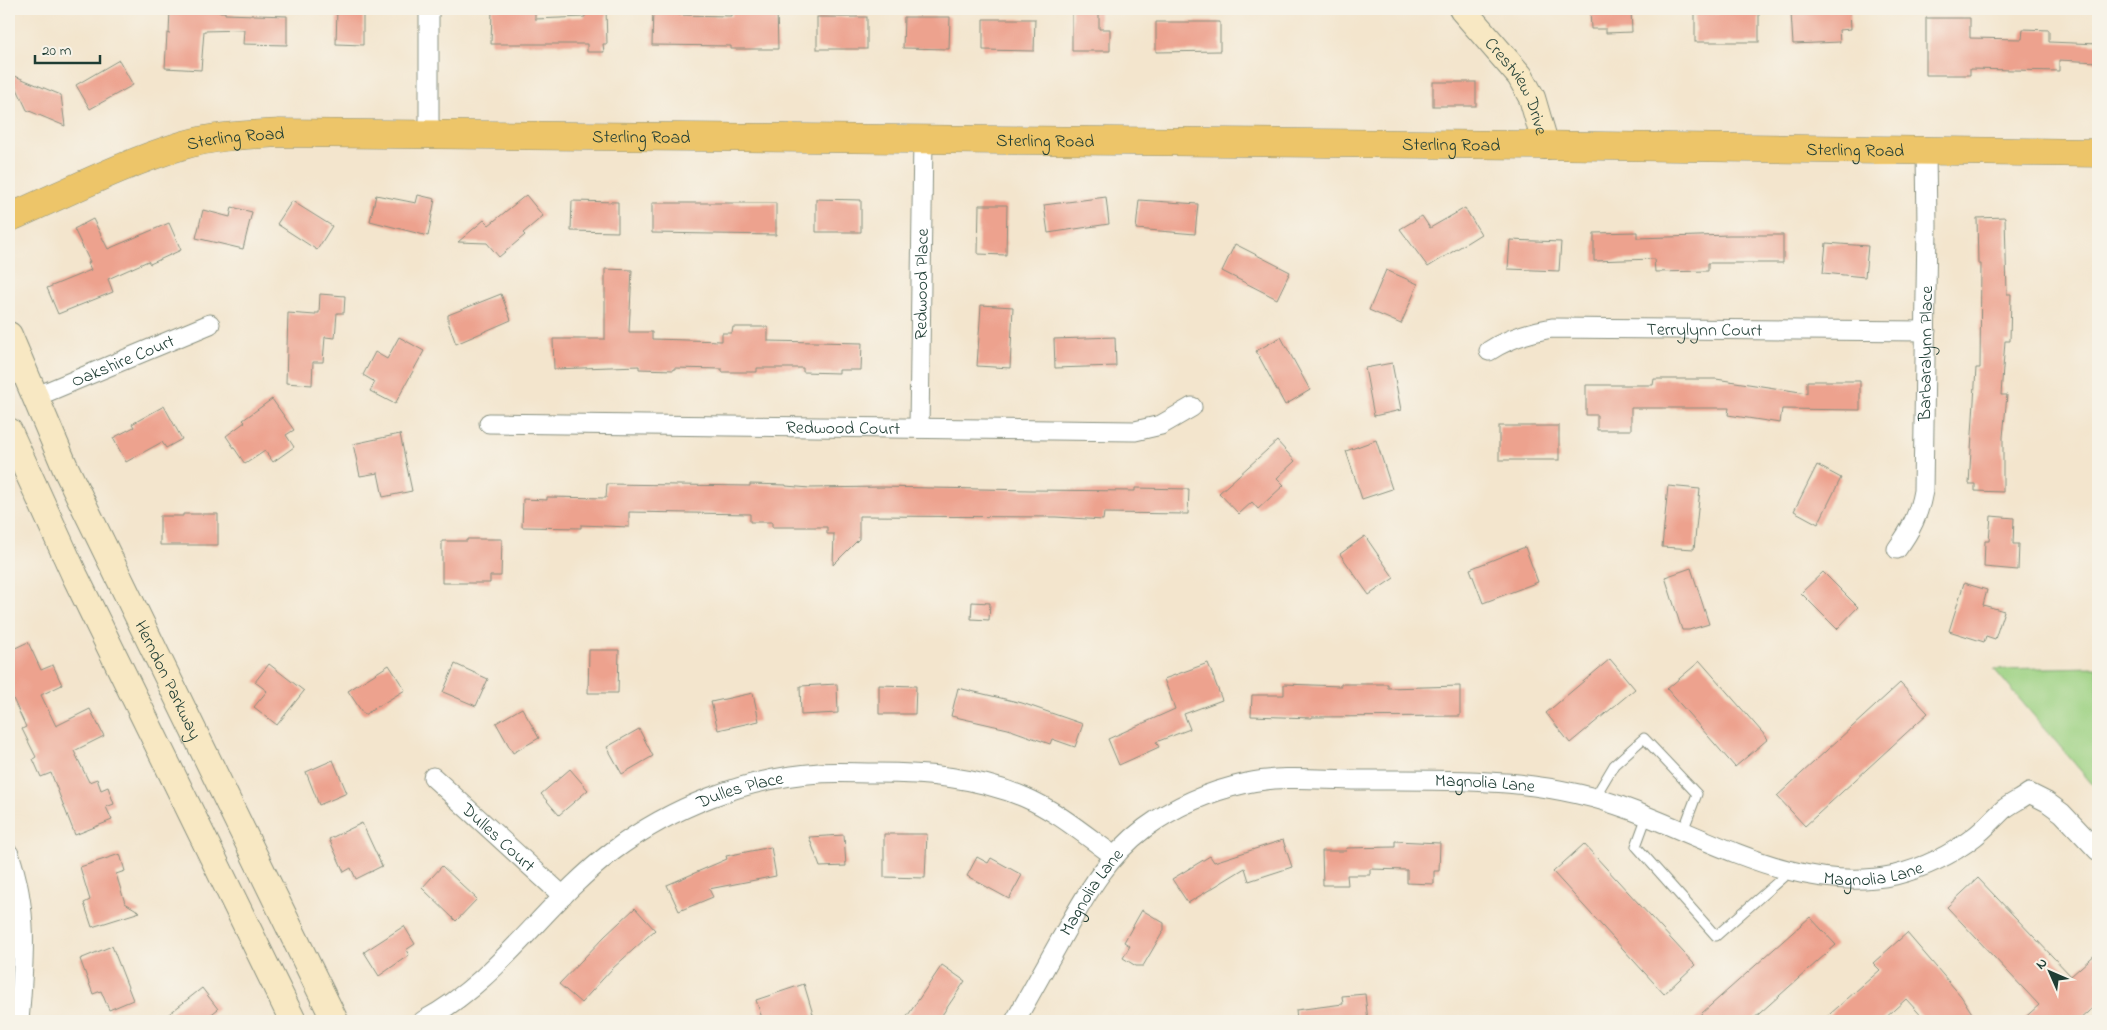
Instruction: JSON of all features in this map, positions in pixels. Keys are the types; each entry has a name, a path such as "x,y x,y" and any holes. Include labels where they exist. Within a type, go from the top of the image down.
{"main road":[{"name":"Crestview Drive","path":"1462,9 1520,76 1532,98 1546,146"},
{"name":"Sterling Road","path":"9,218 146,159 186,145 236,136 279,133 429,133 2098,153"},
{"name":"Herndon Parkway","path":"9,334 65,467 335,1021"},
{"path":"9,431 75,576 293,1021"}],"street":[{"path":"429,9 429,133"},
{"name":"Redwood Place","path":"919,428 923,139"},
{"name":"Barbaralynn Place","path":"1897,549 1910,532 1919,513 1923,491 1926,331 1926,150"},
{"name":"Oakshire Court","path":"35,398 210,324"},
{"name":"Terrylynn Court","path":"1489,351 1526,333 1552,328 1926,331"},
{"name":"Redwood Court","path":"488,423 1135,430 1161,425 1192,407"},
{"name":"Dulles Place","path":"423,1021 470,990 501,962 563,896 612,852 649,827 688,806 731,790 773,779 819,773 903,773 947,776 992,786 1025,798 1056,814 1114,856"},
{"name":"Dulles Court","path":"434,777 563,896"},
{"name":"Magnolia Lane","path":"1015,1021 1091,886 1114,856 1145,828 1176,808 1212,792 1250,782 1289,780 1506,782 1561,789 1595,797 1648,816 1770,865 1810,876 1852,880 1894,875 1916,869 1956,850 1974,837 2005,809 2029,793 2047,802 2062,813 2098,851"},
{"path":"9,854 14,868 23,917 25,952 19,1021"}],"lane":[{"path":"1595,797 1614,765 1644,738 1697,794 1684,831"},
{"path":"1648,816 1636,846 1716,936 1790,871"}],"green space":[{"path":"2098,667 2098,791 1994,669"}],"building":[{"path":"170,9 225,12 225,14 287,16 287,45 243,44 244,30 204,31 201,70 165,68"},
{"path":"337,9 363,9 363,45 336,44"},
{"path":"492,9 535,9 535,19 585,17 585,9 606,9 607,44 603,44 604,52 587,52 587,44 491,44"},
{"path":"653,9 679,9 679,15 732,16 732,9 777,9 778,49 731,49 731,46 652,45"},
{"path":"1072,9 1099,9 1099,29 1110,29 1110,51 1072,51"},
{"path":"1590,9 1631,9 1632,32 1606,33 1606,29 1591,29"},
{"path":"1850,9 1851,29 1839,30 1840,42 1793,44 1791,13"},
{"path":"1695,13 1759,13 1759,42 1695,42"},
{"path":"817,17 867,17 867,49 817,49"},
{"path":"904,17 950,17 949,49 903,48"},
{"path":"1926,18 1970,18 1970,38 2022,39 2023,29 2049,30 2049,42 2098,44 2098,62 2059,60 2059,71 1970,69 1970,75 1926,75"},
{"path":"983,19 1035,19 1034,51 983,50"},
{"path":"1156,22 1220,22 1220,51 1156,52"},
{"path":"119,60 133,85 90,109 76,85"},
{"path":"10,74 61,95 65,126 27,110"},
{"path":"1433,82 1476,82 1476,106 1433,106"},
{"path":"376,195 416,203 418,195 435,199 428,236 370,221"},
{"path":"526,195 543,216 523,233 525,235 499,257 487,243 458,242 484,220 489,225"},
{"path":"1106,197 1109,224 1048,233 1044,205"},
{"path":"816,199 861,200 861,232 816,232"},
{"path":"1139,200 1198,204 1195,234 1136,229"},
{"path":"292,201 332,226 317,250 277,224"},
{"path":"572,201 618,202 618,232 571,231"},
{"path":"652,203 776,203 776,235 652,233"},
{"path":"979,205 1007,205 1006,255 978,254"},
{"path":"232,207 252,212 243,249 196,238 203,210 230,217"},
{"path":"1465,208 1481,234 1428,267 1400,229 1422,216 1430,228"},
{"path":"2005,217 2007,294 2011,294 2010,341 2005,341 2001,395 2007,395 2003,437 2003,492 1975,491 1975,484 1969,484 1976,368 1980,368 1981,264 1978,264 1977,218"},
{"path":"93,219 108,249 169,223 181,250 150,264 148,261 108,279 113,292 58,314 47,288 91,270 88,263 90,262 74,229"},
{"path":"1637,232 1637,238 1783,235 1783,263 1708,263 1708,271 1655,272 1654,259 1594,261 1594,233"},
{"path":"1510,240 1561,242 1559,271 1508,269"},
{"path":"1826,243 1868,246 1865,277 1823,273"},
{"path":"1235,244 1290,272 1277,299 1222,271"},
{"path":"605,269 632,270 629,332 652,332 652,339 722,341 722,333 732,333 733,327 768,327 768,341 862,343 861,370 839,370 839,373 803,372 803,368 757,368 757,372 722,372 722,369 639,369 639,366 554,369 553,339 605,339"},
{"path":"1386,270 1418,284 1401,324 1369,310"},
{"path":"320,294 345,296 344,313 337,313 335,338 325,337 323,362 313,362 312,385 286,383 288,313 315,315 315,313 319,313"},
{"path":"501,294 511,320 456,344 448,322 448,315"},
{"path":"981,305 1013,307 1010,368 977,366"},
{"path":"399,337 424,351 395,404 370,391 375,382 363,375 375,352 387,359"},
{"path":"1115,337 1116,366 1055,368 1054,339"},
{"path":"1281,337 1310,390 1285,405 1256,351"},
{"path":"1392,363 1401,410 1374,416 1365,368"},
{"path":"1654,379 1716,379 1807,393 1807,381 1860,381 1860,410 1782,409 1780,423 1728,415 1729,408 1631,408 1631,430 1597,430 1597,415 1586,415 1586,385 1653,385"},
{"path":"272,399 294,430 286,435 294,447 273,462 265,451 245,464 226,436 245,422 243,420"},
{"path":"164,406 182,439 166,448 162,442 126,462 113,438 134,427 132,424"},
{"path":"1499,426 1559,426 1559,460 1499,460"},
{"path":"400,434 412,491 383,497 378,473 360,476 353,444"},
{"path":"1376,440 1392,489 1362,499 1346,451"},
{"path":"1277,441 1295,461 1277,478 1284,485 1258,509 1252,502 1239,514 1219,493"},
{"path":"1817,465 1841,478 1818,524 1794,511"},
{"path":"607,484 750,486 750,484 810,488 882,487 1135,491 1135,488 1189,489 1188,514 1104,513 1103,520 1056,517 859,516 859,539 833,565 834,534 827,534 827,527 772,527 772,522 750,522 750,514 629,512 629,527 581,525 581,528 522,527 523,499 547,500 547,497 606,498"},
{"path":"1668,486 1700,489 1694,549 1662,547"},
{"path":"183,514 218,514 218,545 160,545 160,516 183,516"},
{"path":"1991,516 2014,518 2013,544 2019,544 2018,570 1984,567 1985,541 1989,541"},
{"path":"1365,536 1394,578 1369,595 1340,554"},
{"path":"467,539 502,539 501,576 490,576 490,583 442,583 442,541 467,541"},
{"path":"1525,547 1538,582 1483,603 1470,569"},
{"path":"1691,568 1709,624 1689,630 1682,630 1665,577"},
{"path":"1823,572 1858,607 1837,629 1801,593"},
{"path":"1964,583 1987,590 1983,605 2004,611 1995,639 1986,636 1984,642 1949,631"},
{"path":"972,602 990,603 989,620 971,619"},
{"path":"28,642 41,670 53,665 62,685 41,695 56,726 90,709 104,736 74,751 89,782 97,779 101,790 108,787 114,804 106,807 112,820 75,835 51,773 41,777 33,759 36,757 22,729 26,727 9,690 9,651"},
{"path":"589,650 619,650 618,693 588,693"},
{"path":"1610,659 1635,689 1570,743 1546,713"},
{"path":"1700,661 1768,739 1735,767 1667,689"},
{"path":"1208,663 1222,700 1184,714 1190,729 1156,742 1159,747 1119,765 1108,739 1175,709 1164,679"},
{"path":"269,664 304,691 277,725 254,707 267,691 255,682"},
{"path":"455,664 488,679 476,706 443,692"},
{"path":"389,665 405,690 364,715 348,691"},
{"path":"1900,683 1928,713 1805,826 1777,796"},
{"path":"837,684 838,713 801,715 800,686"},
{"path":"1284,684 1341,686 1341,684 1388,684 1388,688 1460,686 1460,716 1312,718 1251,716 1252,695 1284,695"},
{"path":"879,685 916,686 915,714 879,714"},
{"path":"958,688 1022,703 1083,724 1075,747 1052,739 1050,744 1008,729 951,716"},
{"path":"753,693 759,721 718,730 711,702"},
{"path":"522,708 539,738 513,753 496,723"},
{"path":"639,729 653,756 622,774 607,747"},
{"path":"333,760 347,793 319,805 306,772"},
{"path":"570,769 588,790 559,815 541,794"},
{"path":"362,823 382,866 356,879 351,868 344,872 329,839"},
{"path":"884,834 927,834 925,878 884,877"},
{"path":"844,835 846,866 820,867 809,837"},
{"path":"1283,840 1292,867 1249,881 1245,868 1188,903 1172,879 1210,856 1214,862"},
{"path":"1395,841 1440,843 1439,871 1434,871 1434,884 1407,883 1407,870 1370,869 1370,875 1347,875 1348,885 1323,885 1322,851 1346,851 1347,848 1395,847"},
{"path":"1584,844 1695,965 1664,994 1553,872"},
{"path":"771,847 776,876 709,889 713,897 679,911 667,885 727,859 726,856"},
{"path":"120,854 125,871 116,874 125,903 140,912 92,927 84,903 90,900 80,867"},
{"path":"977,857 988,863 991,858 1022,875 1009,899 967,876"},
{"path":"442,866 477,899 456,921 422,888"},
{"path":"1978,878 2071,976 2098,952 2098,1003 2078,1021 2021,1021 2039,1005 1947,907"},
{"path":"635,908 655,930 612,969 581,1003 559,984"},
{"path":"1142,910 1164,923 1164,930 1143,966 1136,966 1123,958 1130,946 1124,942"},
{"path":"1810,917 1836,945 1751,1021 1693,1021"},
{"path":"404,926 415,944 406,950 409,955 379,976 364,952"},
{"path":"1907,933 1961,996 1977,1021 1926,1021 1906,999 1882,1021 1822,1021 1880,970 1873,963"},
{"path":"112,946 133,1000 109,1010 101,991 93,994 80,959"},
{"path":"942,965 965,981 938,1021 904,1021"},
{"path":"804,984 815,1021 763,1021 756,1000"},
{"path":"202,988 218,1009 203,1021 160,1021"},
{"path":"1365,994 1368,1021 1297,1021 1296,1010 1343,1004 1342,996"}]}
